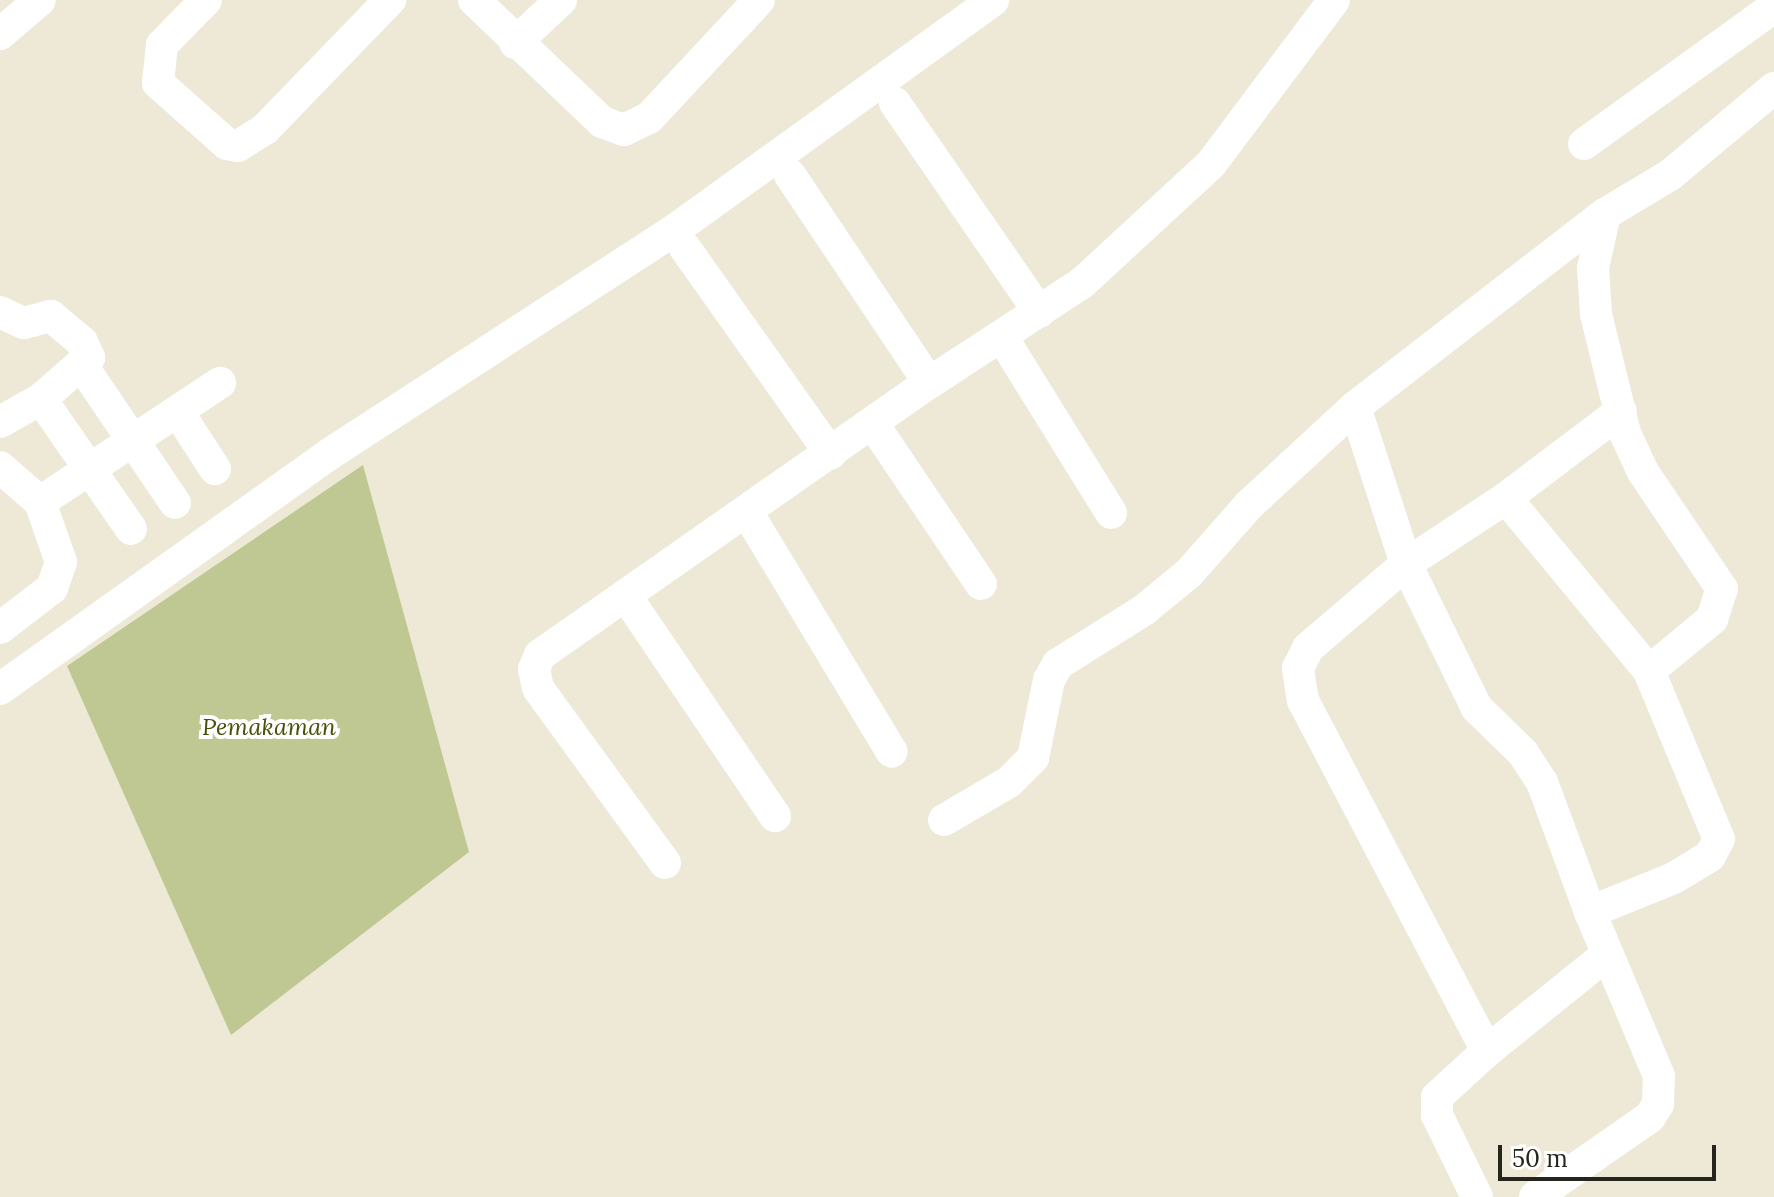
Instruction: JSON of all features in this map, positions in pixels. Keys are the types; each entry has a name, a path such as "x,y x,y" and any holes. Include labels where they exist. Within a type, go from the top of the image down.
{"street":[{"path":"0,34 40,0"},
{"path":"206,0 162,45 158,83 227,144 238,146 265,129 390,0"},
{"path":"474,0 515,43 602,122 631,130 649,118 759,0"},
{"path":"515,43 561,0"},
{"path":"0,689 328,455 676,229 993,0"},
{"path":"665,863 534,679 534,665 546,649 831,454 929,383 1082,283 1211,164 1334,0"},
{"path":"1584,144 1774,3"},
{"path":"944,820 1009,782 1033,758 1049,680 1058,664 1144,610 1189,573 1249,505 1355,407 1605,214 1670,175 1774,88"},
{"path":"895,103 1039,312"},
{"path":"790,175 929,383"},
{"path":"1605,214 1593,268 1596,314 1621,411 1643,472 1722,589 1712,619 1649,671"},
{"path":"685,248 831,454"},
{"path":"0,312 24,323 43,315 55,319 87,348 89,357 83,367 41,399 0,422"},
{"path":"1002,337 1111,513"},
{"path":"83,367 175,503"},
{"path":"40,502 220,383"},
{"path":"41,399 131,529"},
{"path":"1355,407 1406,564 1477,708 1523,753 1542,782 1605,956 1659,1076 1658,1104 1650,1117 1535,1197"},
{"path":"1487,1051 1303,701 1298,668 1308,648 1406,564 1506,498 1621,411"},
{"path":"178,412 215,469"},
{"path":"873,424 981,584"},
{"path":"0,467 40,502 60,572 52,588 0,628"},
{"path":"1506,498 1649,671 1718,832 1719,845 1710,856 1674,878 1590,912"},
{"path":"747,512 892,752"},
{"path":"626,596 775,816"},
{"path":"1477,1197 1435,1106 1440,1094 1487,1051 1605,956"}],"green space":[{"name":"Pemakaman","path":"363,465 469,852 231,1035 67,666"}]}
